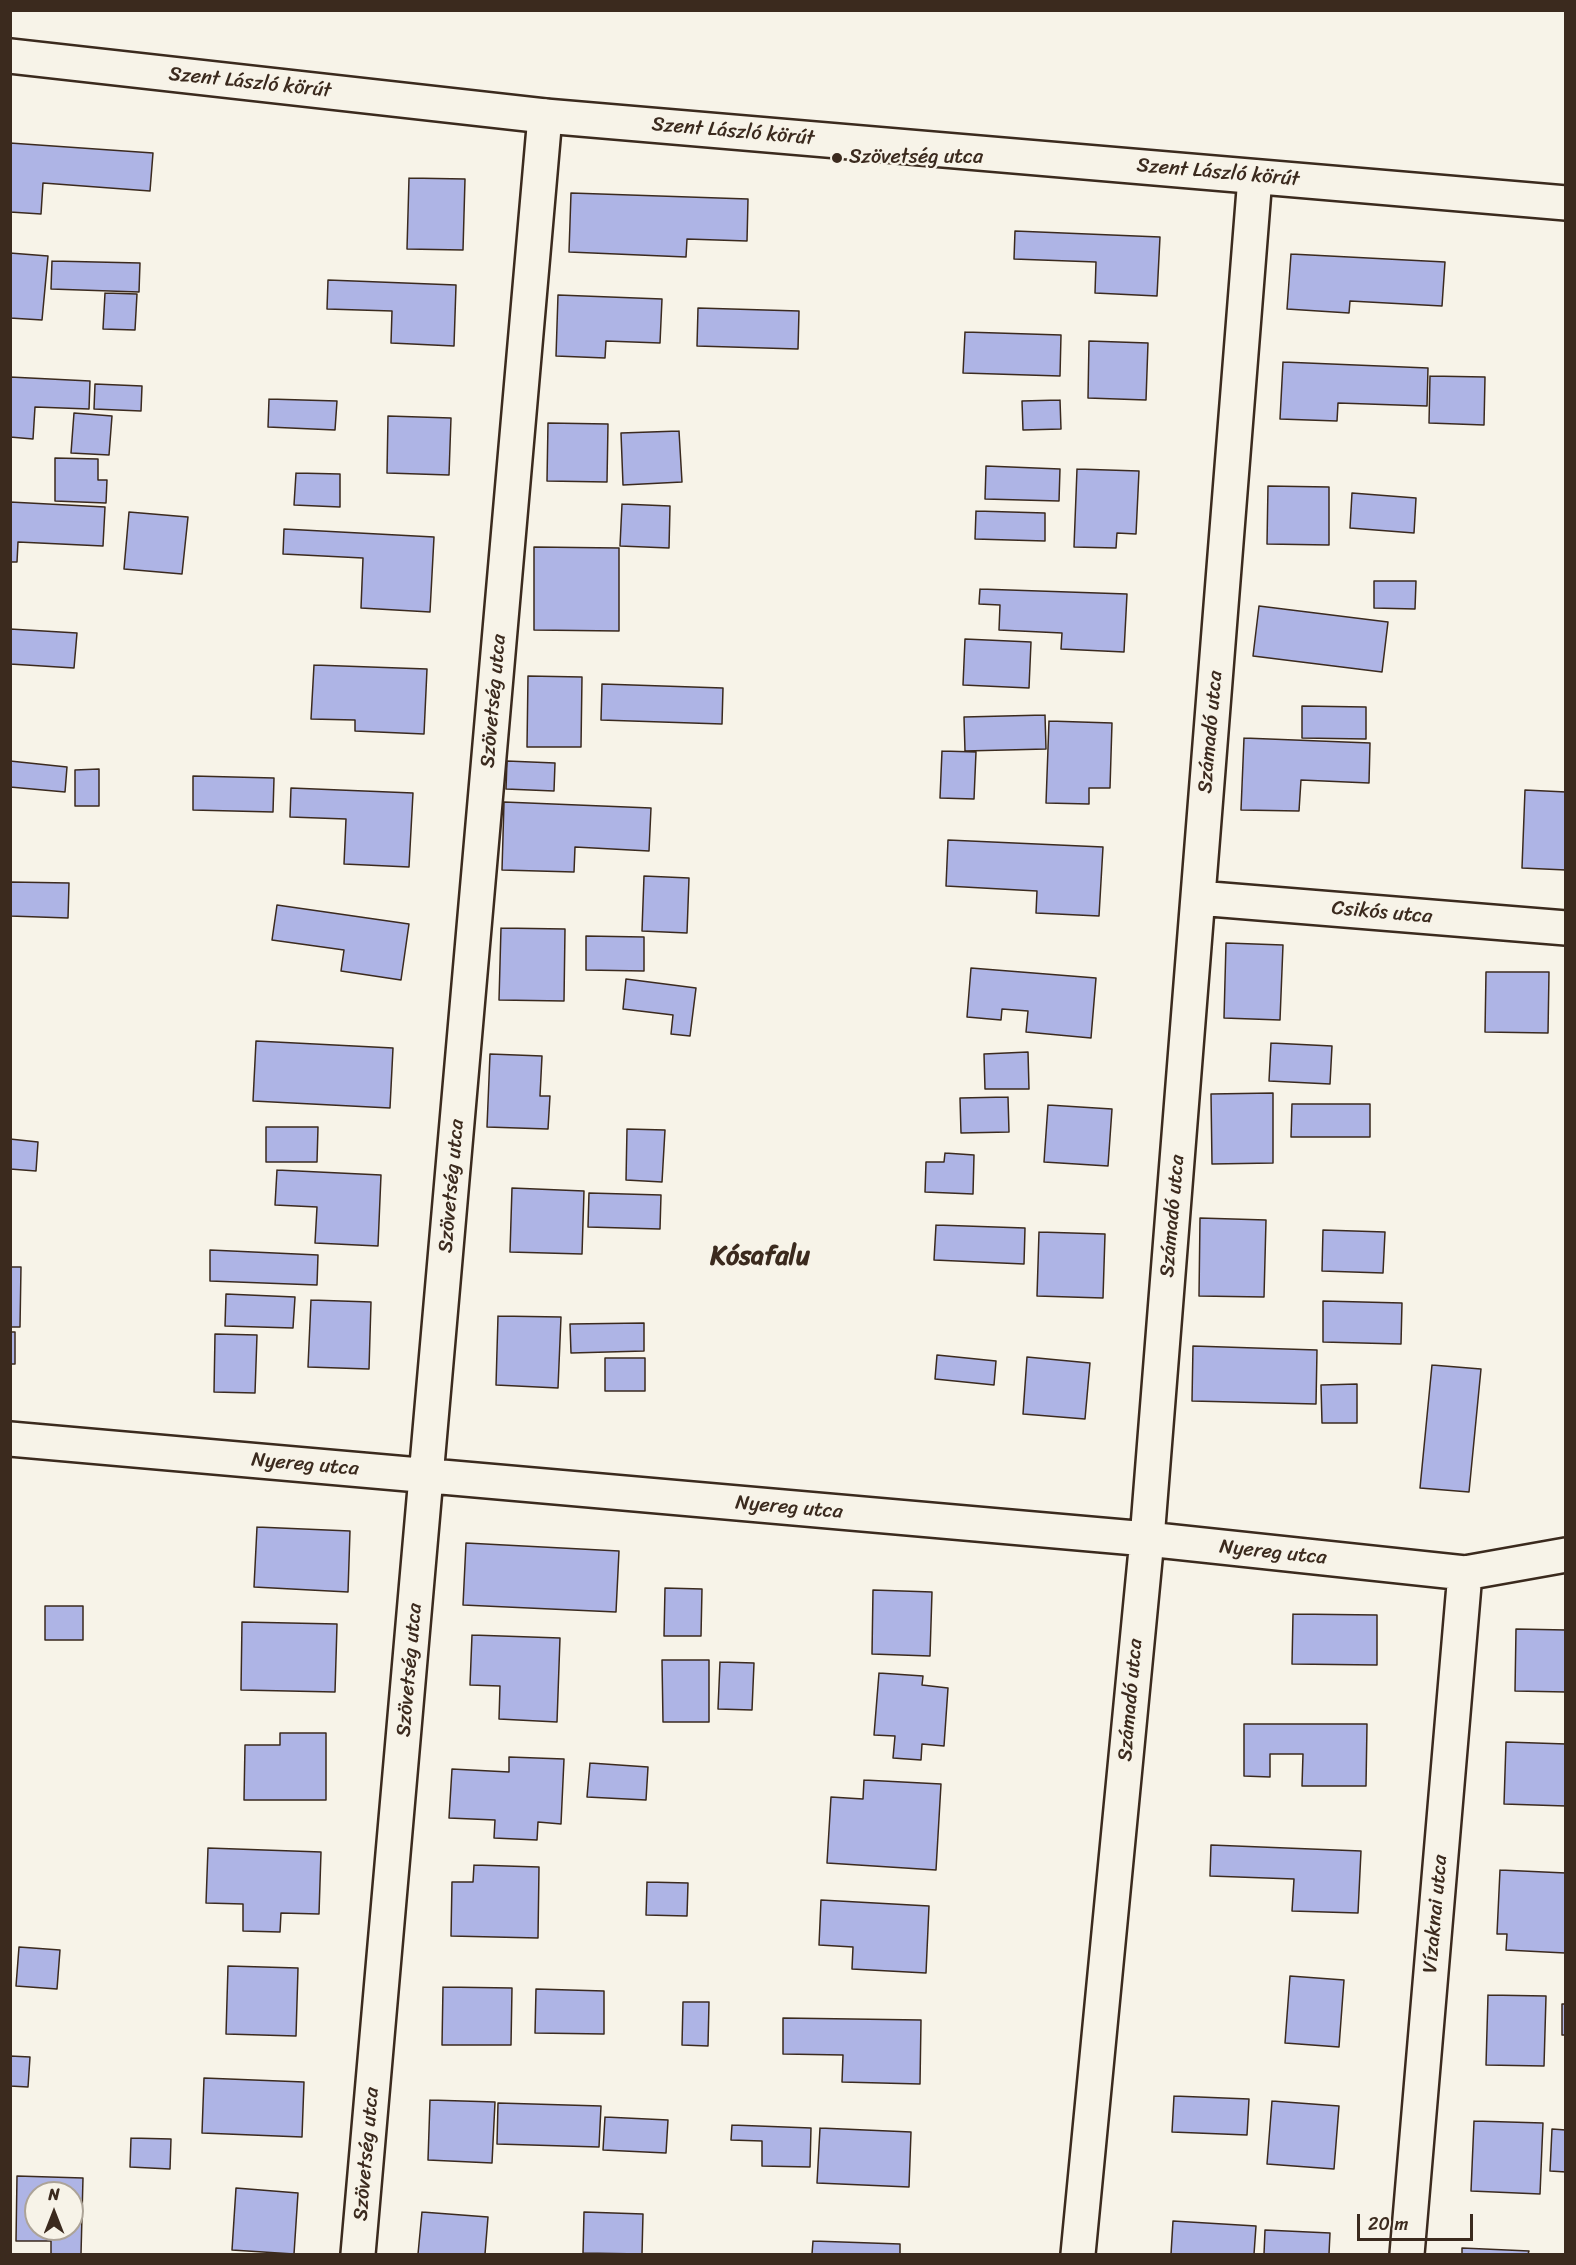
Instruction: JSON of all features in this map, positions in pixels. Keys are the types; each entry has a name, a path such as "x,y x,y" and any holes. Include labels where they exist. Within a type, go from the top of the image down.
{"street":[{"name":"Szent László körút","path":"10,56 545,116 1566,203"},
{"name":"Szövetség utca","path":"358,2254 545,116"},
{"name":"Számadó utca","path":"1078,2254 1147,1539 1255,177"},
{"name":"Csikós utca","path":"1198,898 1566,928"},
{"name":"Nyereg utca","path":"10,1438 1147,1539 1465,1573 1566,1555"},
{"name":"Vízaknai utca","path":"1407,2254 1465,1573"}],"building":[{"path":"10,143 153,153 150,191 43,183 41,214 10,212"},
{"path":"409,178 465,179 463,250 407,249"},
{"path":"571,193 748,199 747,241 687,239 686,257 569,252"},
{"path":"1015,231 1160,237 1157,296 1095,293 1096,262 1014,259"},
{"path":"10,253 48,256 42,320 10,318"},
{"path":"1291,254 1445,262 1442,306 1350,301 1349,313 1287,309"},
{"path":"52,261 140,263 139,292 51,289"},
{"path":"328,280 456,285 454,346 391,343 392,311 327,309"},
{"path":"105,293 137,294 135,330 103,329"},
{"path":"558,295 662,299 660,343 606,341 605,358 556,356"},
{"path":"698,308 799,311 798,349 697,346"},
{"path":"965,332 1061,335 1060,376 963,373"},
{"path":"1089,341 1148,343 1146,400 1088,398"},
{"path":"1283,362 1428,368 1427,406 1338,403 1337,421 1280,419"},
{"path":"1430,376 1485,377 1484,425 1429,423"},
{"path":"10,377 90,381 89,409 35,407 33,439 10,437"},
{"path":"95,384 142,386 141,411 94,409"},
{"path":"269,399 337,401 335,430 268,427"},
{"path":"1060,400 1061,429 1023,430 1022,401"},
{"path":"74,413 112,416 109,455 71,453"},
{"path":"388,416 451,418 449,475 387,473"},
{"path":"548,423 608,424 607,482 547,481"},
{"path":"679,431 682,482 623,485 621,433"},
{"path":"55,458 98,459 98,480 107,480 106,503 55,501"},
{"path":"986,466 1060,469 1059,501 985,499"},
{"path":"1077,469 1139,471 1136,534 1117,533 1116,548 1074,547"},
{"path":"296,473 340,474 340,507 294,505"},
{"path":"1268,486 1329,487 1329,545 1267,544"},
{"path":"1352,493 1416,498 1414,533 1350,528"},
{"path":"10,502 105,507 103,546 18,542 17,562 10,562"},
{"path":"622,504 670,506 669,548 620,546"},
{"path":"976,511 1045,513 1045,541 975,539"},
{"path":"129,512 188,517 182,574 124,569"},
{"path":"284,529 434,537 430,612 361,608 363,558 283,554"},
{"path":"534,547 619,548 619,631 534,630"},
{"path":"1374,581 1416,581 1415,609 1374,608"},
{"path":"980,589 1127,594 1124,652 1061,649 1062,633 999,630 1000,605 979,604"},
{"path":"1259,606 1388,622 1382,672 1253,656"},
{"path":"10,629 77,633 74,668 10,664"},
{"path":"965,639 1031,642 1029,688 963,685"},
{"path":"314,665 427,669 424,734 355,731 355,720 311,719"},
{"path":"528,676 582,677 581,747 527,747"},
{"path":"602,684 723,688 722,724 601,720"},
{"path":"1302,706 1366,707 1366,739 1302,738"},
{"path":"1045,715 1046,749 965,751 964,717"},
{"path":"1049,721 1112,723 1110,788 1089,788 1089,804 1046,803"},
{"path":"1244,738 1370,743 1369,783 1301,780 1299,811 1241,810"},
{"path":"942,751 976,752 974,799 940,798"},
{"path":"10,761 67,767 65,792 10,787"},
{"path":"507,761 555,763 554,791 506,789"},
{"path":"99,769 99,806 75,806 75,770"},
{"path":"193,776 274,778 273,812 193,810"},
{"path":"291,788 413,793 409,867 344,864 346,819 290,817"},
{"path":"1525,790 1566,792 1566,870 1522,868"},
{"path":"504,802 651,808 649,851 575,847 574,872 502,870"},
{"path":"948,840 1103,847 1099,916 1036,913 1037,891 946,886"},
{"path":"644,876 689,878 687,933 642,931"},
{"path":"10,882 69,883 68,918 10,916"},
{"path":"277,905 409,924 401,980 341,971 344,950 272,940"},
{"path":"501,928 565,929 564,1001 499,1000"},
{"path":"586,936 644,937 644,971 586,970"},
{"path":"1226,943 1283,945 1280,1020 1224,1018"},
{"path":"971,968 1096,978 1091,1038 1026,1032 1028,1011 1002,1009 1001,1020 967,1017"},
{"path":"1486,972 1549,972 1548,1033 1485,1032"},
{"path":"626,979 696,988 690,1036 671,1034 673,1015 623,1009"},
{"path":"256,1041 393,1048 390,1108 253,1101"},
{"path":"1271,1043 1332,1046 1330,1084 1269,1081"},
{"path":"1028,1052 1029,1089 985,1089 984,1054"},
{"path":"490,1054 542,1056 540,1096 550,1096 548,1129 487,1127"},
{"path":"1273,1093 1273,1163 1212,1164 1211,1094"},
{"path":"1008,1097 1009,1132 961,1133 960,1098"},
{"path":"1292,1104 1370,1104 1370,1137 1291,1137"},
{"path":"1048,1105 1112,1109 1108,1166 1044,1162"},
{"path":"266,1127 318,1127 317,1162 266,1162"},
{"path":"627,1129 665,1130 662,1182 626,1180"},
{"path":"10,1139 38,1142 36,1171 10,1169"},
{"path":"945,1153 974,1155 973,1194 925,1192 926,1162 944,1162"},
{"path":"277,1170 381,1175 378,1246 315,1243 317,1207 275,1205"},
{"path":"512,1188 584,1191 582,1254 510,1252"},
{"path":"589,1193 661,1195 660,1229 588,1227"},
{"path":"1200,1218 1266,1220 1264,1297 1199,1296"},
{"path":"936,1225 1025,1228 1024,1264 934,1260"},
{"path":"1323,1230 1385,1232 1383,1273 1322,1271"},
{"path":"1039,1232 1105,1234 1103,1298 1037,1296"},
{"path":"210,1250 318,1255 317,1285 210,1281"},
{"path":"10,1267 21,1267 20,1327 10,1327"},
{"path":"226,1294 295,1297 293,1328 225,1326"},
{"path":"311,1300 371,1302 369,1369 308,1367"},
{"path":"1323,1301 1402,1303 1401,1344 1323,1342"},
{"path":"498,1316 561,1317 558,1388 496,1385"},
{"path":"644,1323 644,1351 571,1353 570,1324"},
{"path":"10,1332 15,1332 15,1364 10,1364"},
{"path":"215,1334 257,1335 255,1393 214,1392"},
{"path":"1193,1346 1317,1350 1316,1404 1192,1401"},
{"path":"937,1355 996,1361 994,1385 935,1379"},
{"path":"1027,1357 1090,1363 1085,1419 1023,1414"},
{"path":"605,1358 645,1358 645,1391 605,1391"},
{"path":"1432,1365 1481,1369 1469,1492 1420,1488"},
{"path":"1357,1384 1357,1423 1322,1423 1321,1385"},
{"path":"257,1527 350,1531 348,1592 254,1587"},
{"path":"466,1543 619,1551 616,1612 463,1605"},
{"path":"665,1588 702,1589 701,1636 664,1636"},
{"path":"873,1590 932,1592 930,1656 872,1654"},
{"path":"45,1606 83,1606 83,1640 45,1640"},
{"path":"1293,1614 1377,1615 1377,1665 1292,1664"},
{"path":"242,1622 337,1624 335,1692 241,1690"},
{"path":"1516,1629 1566,1630 1566,1692 1515,1691"},
{"path":"472,1635 560,1638 557,1722 499,1719 500,1686 470,1685"},
{"path":"662,1660 709,1660 709,1722 663,1722"},
{"path":"720,1662 754,1663 752,1710 718,1709"},
{"path":"879,1673 923,1676 922,1685 948,1688 944,1746 922,1744 921,1760 893,1758 895,1736 874,1735"},
{"path":"1244,1724 1367,1724 1366,1786 1302,1786 1303,1754 1270,1754 1270,1777 1244,1776"},
{"path":"280,1733 326,1733 326,1800 244,1800 245,1745 280,1745"},
{"path":"1506,1742 1566,1744 1566,1806 1504,1804"},
{"path":"509,1757 564,1759 561,1824 538,1822 537,1840 494,1838 495,1820 449,1818 452,1769 509,1772"},
{"path":"590,1763 648,1767 646,1800 587,1797"},
{"path":"864,1780 941,1784 936,1870 827,1863 831,1797 863,1799"},
{"path":"1211,1845 1361,1851 1358,1913 1292,1911 1294,1879 1210,1876"},
{"path":"208,1848 321,1852 319,1914 281,1913 280,1932 243,1931 243,1904 206,1903"},
{"path":"474,1865 539,1867 538,1938 451,1936 452,1882 473,1882"},
{"path":"1500,1870 1566,1873 1565,1953 1506,1950 1507,1934 1497,1934"},
{"path":"647,1882 688,1883 687,1916 646,1915"},
{"path":"821,1900 929,1906 926,1973 852,1969 853,1947 819,1945"},
{"path":"19,1947 60,1950 57,1989 16,1986"},
{"path":"228,1966 298,1968 296,2036 226,2034"},
{"path":"1290,1976 1344,1980 1339,2047 1285,2043"},
{"path":"443,1987 512,1988 511,2045 442,2045"},
{"path":"536,1989 604,1991 604,2034 535,2033"},
{"path":"1488,1995 1546,1996 1544,2066 1486,2065"},
{"path":"683,2002 709,2002 708,2046 682,2045"},
{"path":"1562,2004 1566,2004 1566,2035 1562,2035"},
{"path":"783,2018 921,2020 920,2084 842,2082 843,2055 783,2054"},
{"path":"10,2056 30,2057 28,2087 10,2086"},
{"path":"204,2078 304,2082 302,2137 202,2133"},
{"path":"1174,2096 1249,2099 1247,2135 1172,2132"},
{"path":"430,2100 495,2102 492,2163 428,2160"},
{"path":"1272,2101 1339,2106 1334,2169 1267,2164"},
{"path":"498,2103 601,2106 599,2147 497,2144"},
{"path":"605,2117 668,2120 666,2153 603,2150"},
{"path":"1474,2121 1543,2123 1540,2194 1471,2191"},
{"path":"732,2125 811,2128 810,2167 762,2166 762,2141 731,2140"},
{"path":"820,2128 911,2132 909,2187 817,2183"},
{"path":"1552,2129 1566,2130 1566,2172 1550,2171"},
{"path":"131,2138 171,2139 170,2169 130,2167"},
{"path":"17,2176 83,2178 83,2181 24,2181 24,2241 16,2241"},
{"path":"236,2188 298,2193 294,2254 232,2250"},
{"path":"422,2212 488,2217 485,2254 418,2254"},
{"path":"584,2212 643,2214 642,2254 583,2253"},
{"path":"1173,2221 1256,2226 1254,2254 1171,2254"},
{"path":"1265,2230 1330,2233 1329,2254 1264,2254"},
{"path":"51,2241 81,2241 81,2254 51,2254"},
{"path":"813,2241 900,2244 900,2254 812,2254"},
{"path":"1462,2248 1529,2251 1528,2254 1462,2254"}],"place":[{"name":"Szövetség utca","path":"837,158"}],"district":[{"name":"Kósafalu","path":"760,1257"}]}
